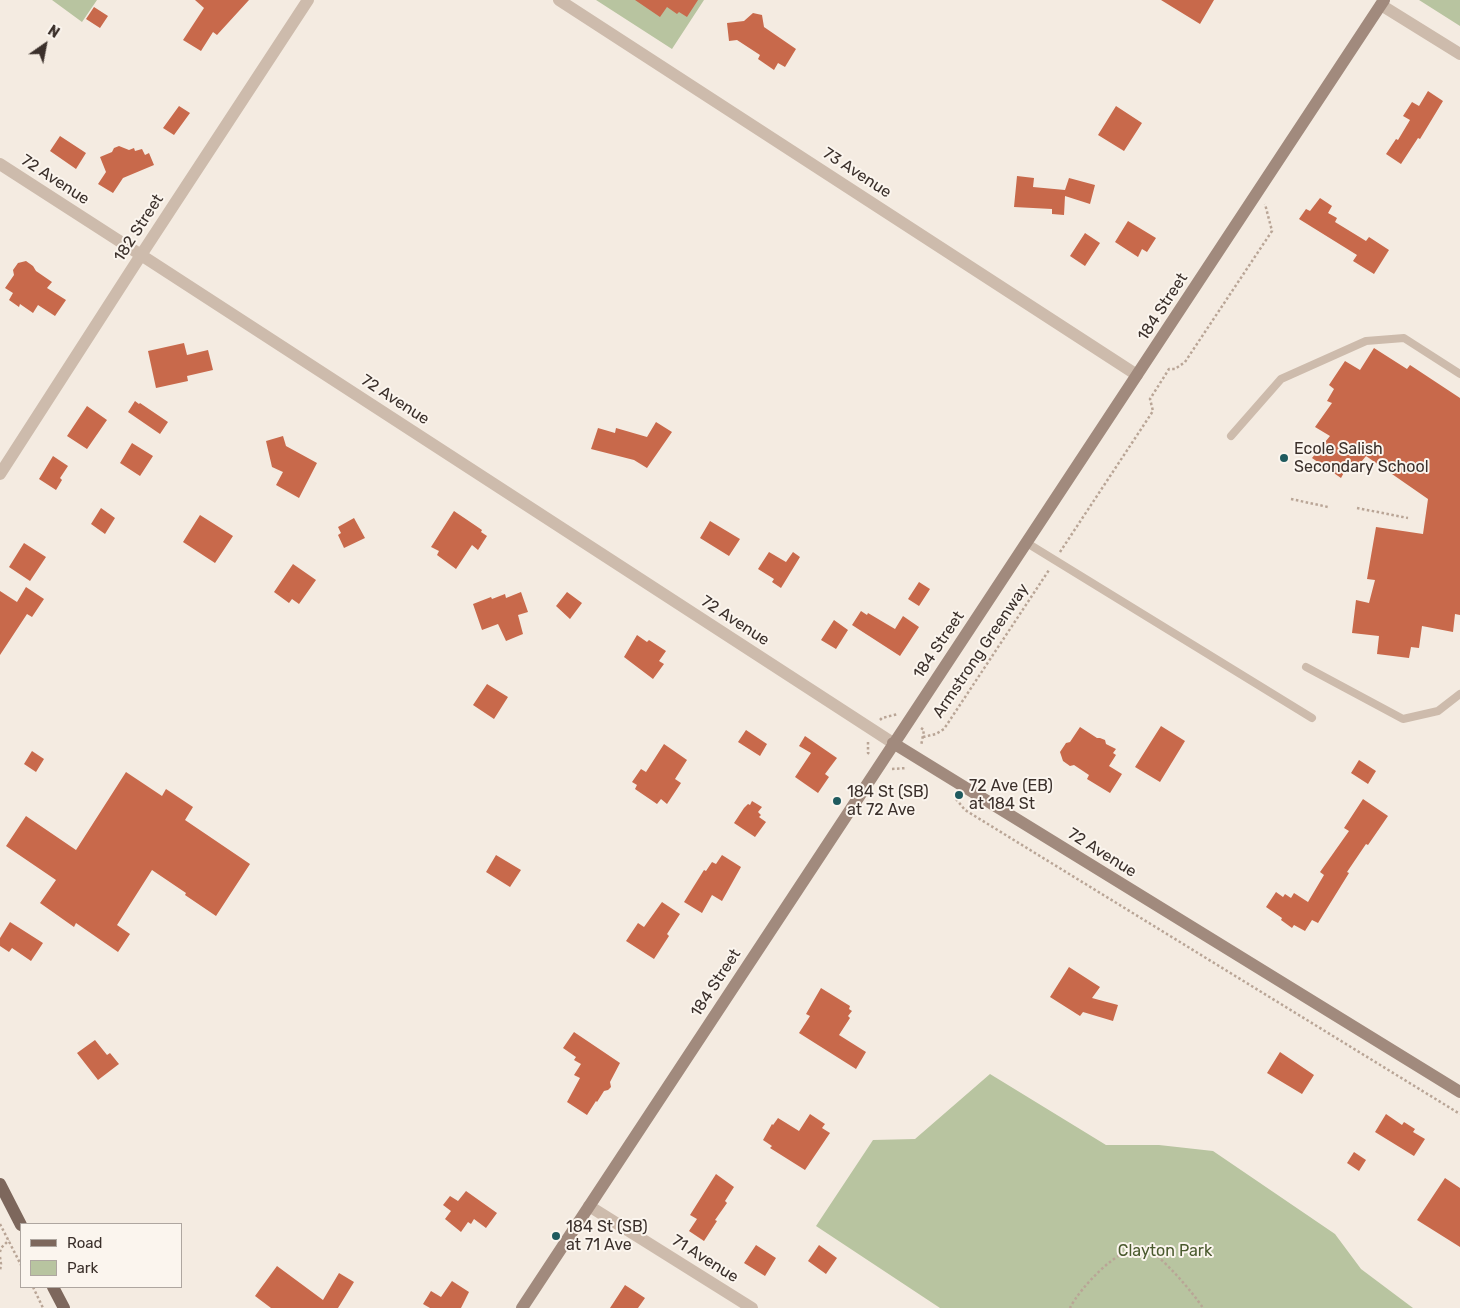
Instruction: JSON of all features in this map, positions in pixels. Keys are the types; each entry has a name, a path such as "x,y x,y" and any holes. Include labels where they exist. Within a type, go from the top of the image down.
{"main road":[{"name":"184 Street","path":"522,1308 1137,375 1380,2"},
{"name":"72 Avenue","path":"893,743 1460,1092"},
{"path":"0,1184 20,1223"},
{"path":"54,1288 64,1308"}],"street":[{"name":"182 Street","path":"0,474 308,0"},
{"name":"73 Avenue","path":"559,0 1137,375"},
{"path":"1380,2 1460,54"},
{"name":"72 Avenue","path":"0,164 893,743"},
{"name":"71 Avenue","path":"589,1206 752,1308"}],"lane":[{"path":"1231,436 1281,379 1366,341 1404,338 1460,374"},
{"path":"1026,542 1312,718"},
{"path":"1306,667 1403,718 1438,711 1460,694"}],"path":[{"path":"1062,550 1153,411 1150,399 1169,369 1175,369 1185,362 1272,231 1265,202"},
{"path":"1291,499 1328,507"},
{"path":"1356,508 1408,518"},
{"name":"Armstrong Greenway","path":"923,737 936,734 944,729 1050,568"},
{"path":"882,718 899,713"},
{"path":"923,743 924,730"},
{"path":"868,741 868,753"},
{"path":"893,769 907,768"},
{"path":"949,794 958,800 965,810 1261,990 1460,1114"},
{"path":"0,1224 20,1263"},
{"path":"0,1252 1,1248 9,1240"},
{"path":"1070,1308 1101,1269 1124,1253 1139,1248 1146,1249 1156,1255 1203,1308"},
{"path":"0,1257 2,1264 0,1271"},
{"path":"33,1288 44,1308"}],"green space":[{"path":"52,0 97,0 82,22"},
{"path":"596,0 704,0 672,49"},
{"path":"1419,0 1460,0 1460,26"},
{"name":"Clayton Park","path":"990,1074 1106,1145 1159,1145 1213,1151 1335,1234 1361,1269 1413,1308 940,1308 816,1226 873,1140 915,1139"}],"building":[{"path":"195,0 249,0 217,35 213,32 201,51 183,40 204,8"},
{"path":"635,0 698,0 687,17 679,12 677,14 667,7 660,17"},
{"path":"1161,0 1214,0 1200,24"},
{"path":"94,7 108,16 100,28 86,19"},
{"path":"753,13 762,15 764,27 796,49 785,67 778,63 774,70 758,59 760,55 737,40 729,41 727,23 744,21"},
{"path":"1428,91 1443,101 1420,139 1418,138 1401,164 1386,154 1396,139 1398,140 1410,120 1403,116 1412,102 1419,106"},
{"path":"179,106 190,113 174,135 163,128"},
{"path":"1116,106 1142,123 1124,151 1098,135"},
{"path":"60,136 86,153 76,169 50,151"},
{"path":"119,146 129,150 134,148 135,151 142,149 145,155 149,153 154,165 123,178 113,193 98,184 106,172 100,157 112,152 114,148"},
{"path":"1017,176 1034,178 1033,187 1065,190 1069,178 1095,185 1090,204 1065,196 1064,215 1052,214 1052,209 1014,207"},
{"path":"1320,198 1332,206 1328,213 1337,218 1335,222 1366,241 1369,237 1389,250 1374,274 1353,261 1357,255 1299,219 1306,209 1310,211"},
{"path":"1128,221 1156,238 1147,252 1142,249 1138,257 1115,242"},
{"path":"1085,233 1100,243 1085,266 1070,256"},
{"path":"26,261 52,282 47,288 66,300 55,316 38,305 33,313 20,304 19,307 9,300 13,293 5,288 14,275 13,270 18,263"},
{"path":"184,343 187,355 208,350 213,370 187,376 188,381 156,388 148,351"},
{"path":"1374,348 1407,369 1410,365 1460,398 1460,615 1455,614 1453,632 1422,626 1419,648 1411,647 1409,658 1377,654 1379,636 1352,633 1356,600 1369,603 1375,580 1367,579 1376,527 1423,534 1428,499 1366,456 1353,472 1347,467 1341,478 1312,458 1330,436 1315,427 1332,403 1327,401 1334,389 1329,385 1345,361 1360,370"},
{"path":"135,401 168,422 160,434 128,412"},
{"path":"87,406 107,420 87,449 67,436"},
{"path":"656,422 672,432 647,468 634,460 591,449 598,428 615,433 616,428 647,437"},
{"path":"283,436 286,446 317,463 299,498 276,485 283,472 272,467 266,441"},
{"path":"132,443 153,456 140,476 120,463"},
{"path":"53,456 68,466 60,478 62,480 56,490 39,479"},
{"path":"101,508 115,518 105,534 91,524"},
{"path":"454,511 482,530 481,532 487,536 478,550 472,545 456,569 437,555 439,551 431,547"},
{"path":"200,515 233,536 215,563 183,542"},
{"path":"354,518 365,538 344,548 338,535 341,533 338,527"},
{"path":"710,521 740,539 729,556 700,538"},
{"path":"24,543 46,557 30,581 9,567"},
{"path":"769,552 786,562 793,552 800,557 781,588 772,582 774,579 758,569"},
{"path":"293,564 316,580 299,604 292,599 289,603 274,592"},
{"path":"919,582 930,589 919,606 908,599"},
{"path":"26,587 44,599 32,617 27,614 0,655 0,591 17,602"},
{"path":"521,592 528,612 518,615 523,634 506,641 498,624 482,630 473,604 491,597 492,599 505,594 506,598"},
{"path":"567,592 582,603 570,619 556,606"},
{"path":"861,611 867,615 868,613 895,629 903,616 919,627 900,656 852,625"},
{"path":"834,620 848,630 836,649 821,640"},
{"path":"637,635 666,651 659,661 664,664 653,679 624,657"},
{"path":"487,684 508,697 494,719 473,705"},
{"path":"1161,726 1185,741 1160,782 1135,767"},
{"path":"1080,727 1097,738 1105,740 1106,744 1116,749 1113,753 1116,755 1109,766 1122,774 1110,793 1087,779 1089,775 1074,765 1070,766 1063,761 1060,752 1066,743 1070,742"},
{"path":"746,730 767,744 760,756 738,742"},
{"path":"805,736 837,758 825,774 829,777 818,793 795,777 811,753 799,746"},
{"path":"664,744 687,760 675,779 681,783 667,804 661,799 657,804 635,789 637,785 632,782 641,769 646,772"},
{"path":"32,751 44,759 36,772 24,764"},
{"path":"1359,760 1376,771 1368,784 1351,773"},
{"path":"126,772 162,796 166,789 193,807 185,820 250,864 216,916 152,870 117,925 130,934 118,952 76,923 74,927 40,903 56,880 6,846 26,816 76,850"},
{"path":"1363,799 1388,816 1347,872 1349,873 1318,923 1312,920 1305,931 1294,925 1292,928 1266,907 1276,892 1283,897 1285,894 1291,898 1294,893 1308,902 1324,875 1320,872 1349,831 1344,828"},
{"path":"752,801 762,807 758,812 761,815 759,817 766,822 755,837 734,823 744,808 748,804 750,805"},
{"path":"496,855 521,870 510,887 486,872"},
{"path":"722,855 741,867 722,901 712,895 702,913 684,902 704,870 706,871 712,862 716,864"},
{"path":"662,902 680,914 654,959 626,941 638,923 644,927"},
{"path":"10,922 43,943 31,961 12,948 9,952 0,946 0,938"},
{"path":"1069,967 1100,987 1092,998 1118,1005 1113,1021 1083,1012 1080,1016 1050,997"},
{"path":"821,988 850,1006 849,1009 852,1011 848,1016 850,1018 839,1035 866,1052 856,1069 799,1033 810,1016 806,1014"},
{"path":"574,1032 620,1063 610,1082 611,1087 604,1091 587,1115 567,1102 580,1078 574,1075 581,1064 574,1060 576,1057 563,1048"},
{"path":"95,1040 107,1055 110,1053 119,1064 98,1080 77,1053"},
{"path":"1280,1052 1314,1075 1302,1094 1267,1073"},
{"path":"810,1114 825,1124 822,1128 830,1133 805,1170 770,1148 772,1146 763,1140 772,1124 778,1118 799,1131"},
{"path":"1386,1114 1402,1125 1404,1122 1415,1129 1413,1132 1425,1139 1414,1156 1375,1132"},
{"path":"1354,1152 1366,1160 1359,1171 1347,1163"},
{"path":"716,1174 734,1187 725,1201 727,1203 715,1220 717,1221 704,1241 689,1231 697,1219 690,1215"},
{"path":"1445,1178 1460,1188 1460,1247 1417,1220"},
{"path":"466,1191 497,1213 486,1228 474,1219 471,1224 468,1222 461,1232 445,1219 451,1211 443,1205 450,1196 458,1201"},
{"path":"756,1245 776,1258 765,1276 744,1263"},
{"path":"819,1245 837,1258 826,1274 808,1261"},
{"path":"277,1266 323,1300 339,1273 354,1282 338,1308 271,1308 255,1296"},
{"path":"452,1281 469,1292 461,1308 430,1308 423,1304 431,1291 441,1297"},
{"path":"625,1285 645,1298 638,1308 610,1308"}],"place":[{"name":"Ecole Salish Secondary School","path":"1284,458"},
{"name":"72 Ave (EB) at 184 St","path":"959,795"},
{"name":"184 St (SB) at 72 Ave","path":"837,801"},
{"name":"184 St (SB) at 71 Ave","path":"556,1236"}]}
